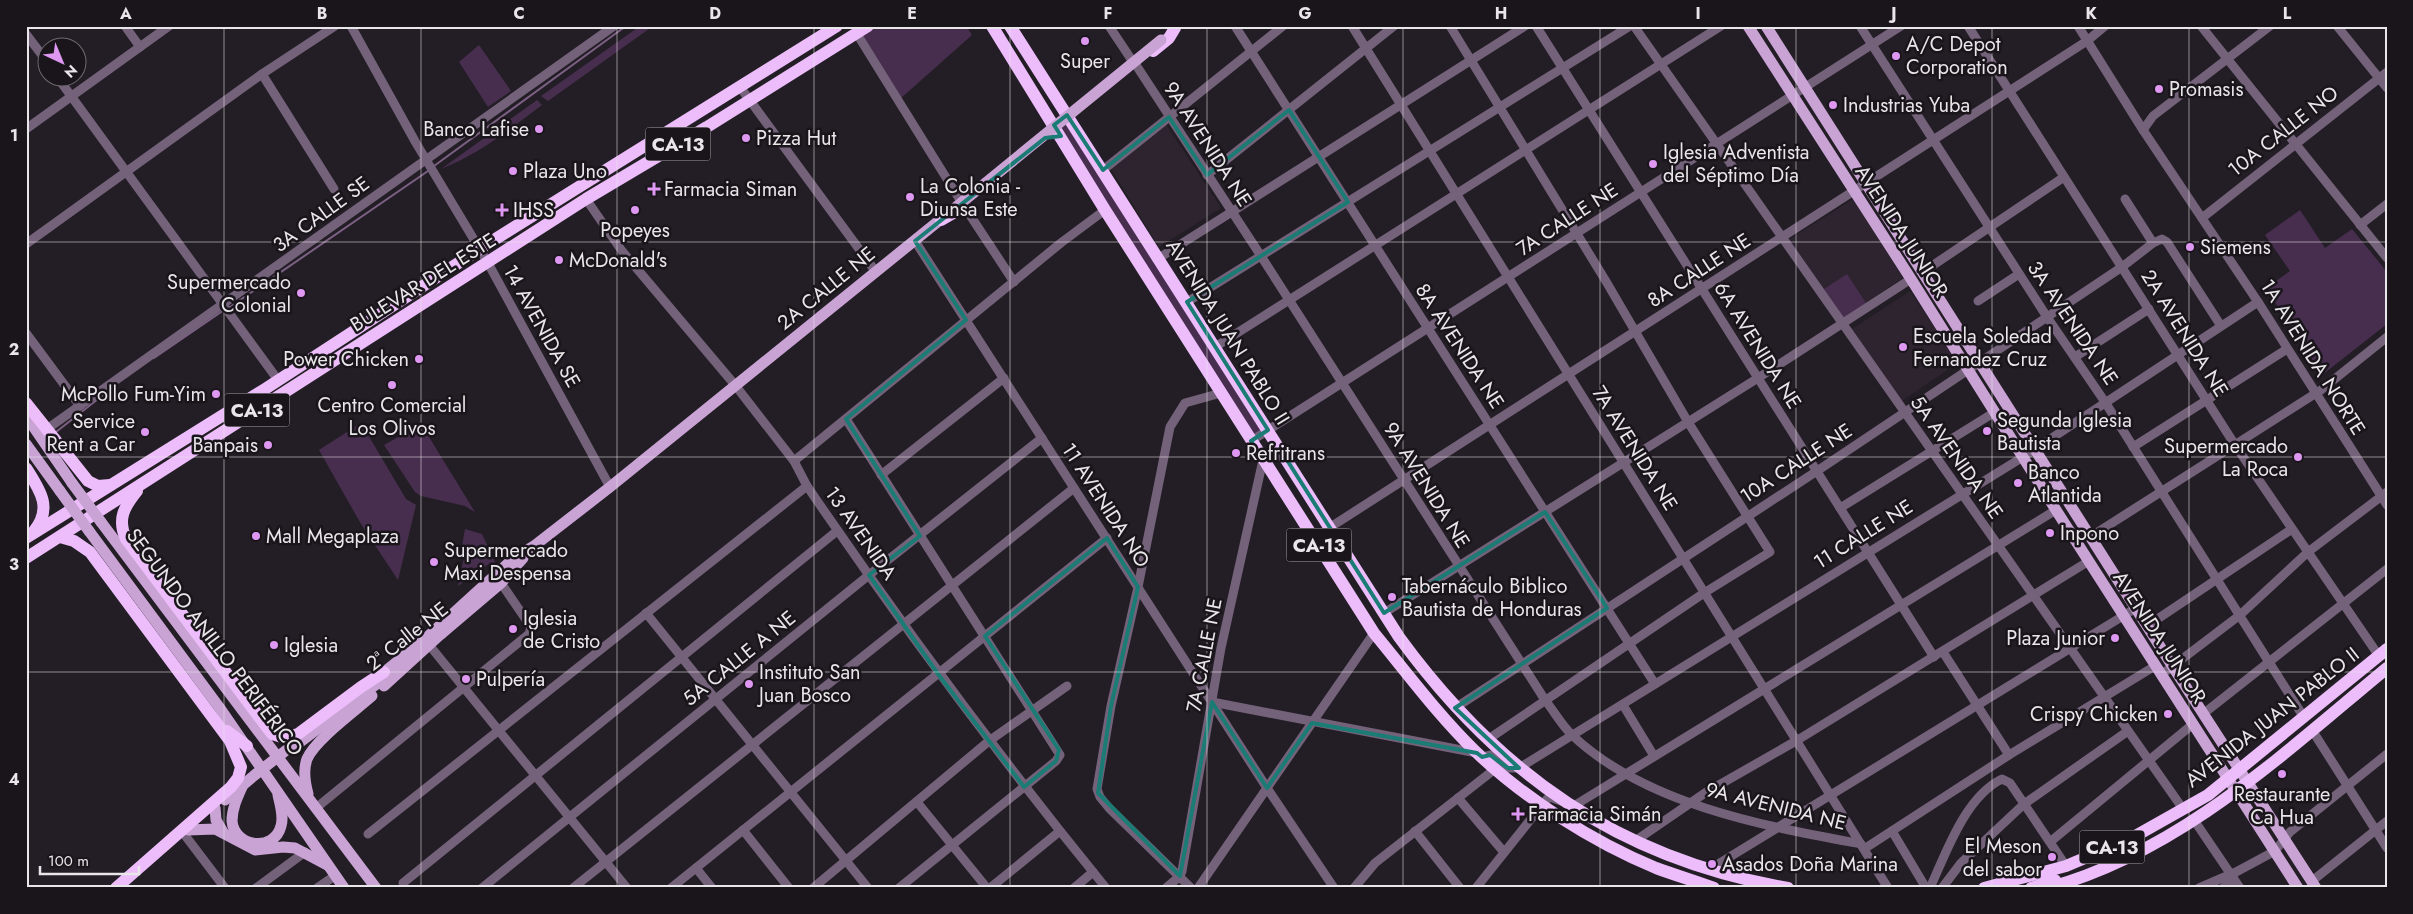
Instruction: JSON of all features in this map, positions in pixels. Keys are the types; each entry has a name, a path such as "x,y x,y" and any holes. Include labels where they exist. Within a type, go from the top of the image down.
{"highway":[{"name":"BULEVAR DEL ESTE","path":"28,537 278,380 479,249 837,26"},
{"name":"BULEVAR DEL ESTE","path":"26,558 586,199 868,26"},
{"path":"985,26 1018,77 1033,91"},
{"name":"AVENIDA JUAN PABLO II","path":"992,26 1072,153 1105,210 1374,633 1427,698 1495,769 1542,805 1603,842 1656,868 1714,888"},
{"name":"AVENIDA JUAN PABLO II","path":"1010,26 1384,613 1420,665 1455,708 1487,740 1570,806 1635,841 1710,869 1788,888"},
{"path":"1016,26 1040,62 1046,82"},
{"path":"1055,97 1063,104 1069,106 1080,104 1133,62 1164,33 1176,27"},
{"path":"1078,133 1075,117 1080,104"},
{"path":"945,216 952,215 962,203 1039,137 1046,124 1042,106"},
{"path":"1039,137 1052,137 1059,140 1072,153"},
{"path":"26,403 88,481 98,486 113,485"},
{"path":"26,468 41,491 44,505 42,520 28,537"},
{"path":"143,484 122,514 121,526 126,539 272,734 290,737 302,732 361,686 384,672"},
{"path":"60,537 74,541 90,552 221,727 240,763 240,774 236,781 116,888"},
{"name":"AVENIDA JUAN PABLO II","path":"1984,888 2066,866 2130,839 2208,795 2383,653"},
{"name":"AVENIDA JUAN PABLO II","path":"2048,888 2075,884 2194,820 2236,791 2386,669"},
{"path":"221,727 247,746"},
{"path":"2031,888 2064,877 2066,866"}],"main road":[{"name":"AVENIDA JUNIOR","path":"1748,26 2298,888"},
{"name":"AVENIDA JUNIOR","path":"1766,26 2203,714 2241,769 2314,884"},
{"name":"2A CALLE NE","path":"498,579 514,558 534,546 610,488 1176,27"},
{"name":"SEGUNDO ANILLO PERIFÉRICO","path":"26,416 72,483 376,888"},
{"name":"SEGUNDO ANILLO PERIFÉRICO","path":"26,444 247,746 344,888"},
{"name":"2ª Calle NE","path":"122,888 256,774 292,746 306,738 442,633 498,579"},
{"name":"2ª Calle NE","path":"292,746 297,739 384,672 498,579"},
{"path":"314,806 305,775 305,764 312,750 430,646 442,633"},
{"path":"245,699 247,716"},
{"path":"244,784 234,806 233,824 243,839 257,844 266,843 274,839 281,827 282,813 277,788"},
{"path":"215,808 216,820 223,832"},
{"path":"186,832 208,828 223,832 251,849 287,847 305,852 334,872"}],"street":[{"path":"125,26 140,47"},
{"path":"26,129 169,26"},
{"path":"26,244 262,74 335,26"},
{"name":"14 AVENIDA SE","path":"351,26 426,160 488,263 610,488"},
{"name":"3A CALLE SE","path":"46,429 614,26"},
{"name":"9A AVENIDA NE","path":"1109,26 1261,256 1458,567 1545,700 1573,735 1625,774 1691,803 1777,828 1862,846"},
{"name":"8A AVENIDA NE","path":"1236,26 1655,684"},
{"path":"1103,170 1283,26"},
{"name":"7A AVENIDA NE","path":"1352,26 1888,888"},
{"path":"1207,175 1394,26"},
{"path":"1450,26 1688,422 1770,552 1704,593 1487,740"},
{"path":"1159,258 1525,26"},
{"name":"6A AVENIDA NE","path":"1536,26 1934,657"},
{"path":"1187,302 1632,26"},
{"name":"5A AVENIDA NE","path":"1632,26 2183,809"},
{"path":"1215,347 1721,26"},
{"name":"3A AVENIDA NE","path":"1860,26 2047,317 2105,402 2304,716"},
{"name":"7A CALLE NE","path":"1251,441 1901,26"},
{"name":"2A AVENIDA NE","path":"1968,26 2235,445 2344,603 2383,653"},
{"name":"1A AVENIDA NORTE","path":"2078,26 2143,130 2258,302 2315,394 2384,494 2387,505"},
{"name":"8A CALLE NE","path":"1329,528 2088,41 2106,26"},
{"path":"2201,26 2387,258"},
{"path":"2143,130 2153,116 2270,26"},
{"path":"2337,26 2387,88"},
{"path":"26,34 38,50"},
{"path":"856,34 1014,282"},
{"name":"10A CALLE NO","path":"2202,218 2387,72"},
{"path":"262,74 334,189"},
{"path":"740,87 876,272"},
{"path":"66,88 278,380"},
{"path":"1923,272 2064,176"},
{"name":"13 AVENIDA","path":"586,199 622,251 735,385 794,461 806,486 938,674 1024,787 1106,888"},
{"path":"2125,199 2153,243 2162,239 2167,242 2221,326"},
{"path":"2360,225 2387,204"},
{"path":"794,461 1062,242 1105,210"},
{"name":"11 AVENIDA NO","path":"915,240 1267,788 1334,888"},
{"name":"10A CALLE NE","path":"1455,708 1968,370 2122,267 2153,243"},
{"path":"1978,301 2019,274"},
{"path":"1384,613 1843,325 1911,279"},
{"name":"11 CALLE NE","path":"1520,768 2023,457 2258,302"},
{"path":"2075,357 2149,309"},
{"path":"26,333 80,406"},
{"path":"2090,537 2315,394 2387,337"},
{"path":"2133,446 2287,349"},
{"path":"881,476 1004,378"},
{"path":"1191,888 1109,808 1098,793 1111,706 1138,587 1170,427 1186,403 1221,393"},
{"path":"1840,508 1994,412"},
{"path":"846,419 1060,754 1056,761 899,888"},
{"name":"5A CALLE A NE","path":"482,888 868,575 920,536 1042,438"},
{"path":"1263,460 1280,449"},
{"name":"7A CALLE NE","path":"1180,876 1221,648 1263,460"},
{"path":"368,834 806,486"},
{"path":"573,888 1074,488"},
{"path":"1862,846 1892,831 2009,755 2104,697 2158,670 2173,667 2240,615 2308,552 2384,494"},
{"path":"1476,888 1504,851 1550,797 1570,806 2056,510"},
{"path":"2147,626 2292,529"},
{"path":"403,883 837,531"},
{"path":"671,888 1107,538"},
{"path":"1635,841 1691,803 1943,652 2089,561"},
{"path":"2203,714 2387,570"},
{"path":"314,806 527,636 530,630 529,624 498,579"},
{"path":"1710,869 1976,704 2136,608"},
{"path":"646,613 792,791 868,888"},
{"path":"1198,888 1374,633"},
{"path":"430,646 627,888"},
{"path":"1943,652 2009,755"},
{"path":"814,888 989,741 1067,686"},
{"path":"1212,702 1312,723 1480,755 1490,755 1508,768 1520,768"},
{"path":"1623,705 1654,756"},
{"path":"2050,842 2193,724"},
{"path":"2312,730 2387,848"},
{"path":"1942,888 1961,863 2024,804 2128,731"},
{"path":"2199,888 2232,876 2275,851 2285,838 2387,754"},
{"path":"1354,888 1375,864 1495,769"},
{"path":"1930,888 1963,817 1998,781 2005,779 2066,866"},
{"path":"1458,798 1504,851"},
{"path":"917,802 951,846 988,888 1060,831"},
{"path":"2194,820 2240,888"},
{"path":"2314,884 2387,821"},
{"path":"743,830 789,888"},
{"path":"1415,831 1460,888"},
{"path":"1892,831 1926,888"},
{"path":"186,832 225,888"},
{"path":"256,888 305,852"},
{"path":"696,868 712,888"},
{"path":"317,888 334,872"},
{"path":"1074,888 1093,872"},
{"path":"1166,888 1180,876"},
{"path":"2223,888 2232,876"}],"highlighted area":[{"path":"1289,110 1348,202 1187,302 1268,430 1251,441 1263,460 1280,449 1384,613 1545,512 1607,608 1455,708 1519,768 1508,768 1490,755 1482,757 1477,753 1312,723 1267,788 1212,702 1180,876 1098,793 1111,706 1138,587 1107,538 985,636 1059,750 1056,761 1024,787 938,674 869,575 920,536 846,419 966,320 915,241 1045,138 1061,136 1054,125 1067,115 1103,170 1169,117 1207,175"}],"shaded area":[{"path":"640,26 653,26 548,101 541,96"},
{"path":"874,26 966,26 972,35 900,99 861,36"},
{"path":"479,45 511,91 488,107 459,62"},
{"path":"537,100 542,105 506,132 468,156 441,169"},
{"path":"1070,120 1268,430 1251,441 1057,129"},
{"path":"1165,123 1221,208 1159,247 1110,167"},
{"path":"1855,198 1904,277 1837,322 1785,242"},
{"path":"2300,210 2325,248 2352,229 2387,272 2387,324 2322,375 2266,288 2290,271 2265,235"},
{"path":"1847,274 1866,303 1843,318 1824,289"},
{"name":"Escuela Soledad Fernandez Cruz","path":"1910,291 1958,363 1897,404 1849,331"},
{"path":"361,423 406,499 416,505 398,580 361,524 319,450"},
{"path":"421,424 475,512 465,506 421,496 415,492 384,445"},
{"path":"26,479 38,496 39,508 35,519 26,526"},
{"path":"465,529 482,534 496,564 487,565 458,586 466,548 462,546"}],"waterway":[{"path":"434,166 626,26"},
{"path":"230,307 428,171"},
{"path":"154,358 224,310"},
{"path":"56,432 117,384"}],"place":[{"name":"Super","path":"1085,41"},
{"name":"A/C Depot Corporation","path":"1896,56"},
{"name":"Promasis","path":"2159,89"},
{"name":"Industrias Yuba","path":"1833,105"},
{"name":"Banco Lafise","path":"539,129"},
{"name":"Pizza Hut","path":"746,138"},
{"name":"Iglesia Adventista del Séptimo Día","path":"1653,164"},
{"name":"Plaza Uno","path":"513,171"},
{"name":"Farmacia Siman","path":"654,189"},
{"name":"La Colonia - Diunsa Este","path":"910,197"},
{"name":"IHSS","path":"502,210"},
{"name":"Popeyes","path":"635,210"},
{"name":"Siemens","path":"2190,247"},
{"name":"McDonald's","path":"559,260"},
{"name":"Supermercado Colonial","path":"301,293"},
{"name":"Escuela Soledad Fernandez Cruz","path":"1903,347"},
{"name":"Power Chicken","path":"419,359"},
{"name":"Centro Comercial Los Olivos","path":"392,385"},
{"name":"McPollo Fum-Yim","path":"216,394"},
{"name":"Segunda Iglesia Bautista","path":"1987,431"},
{"name":"Service Rent a Car","path":"145,432"},
{"name":"Banpais","path":"268,445"},
{"name":"Refritrans","path":"1236,453"},
{"name":"Supermercado La Roca","path":"2298,457"},
{"name":"Banco Atlantida","path":"2018,483"},
{"name":"Inpono","path":"2050,533"},
{"name":"Mall Megaplaza","path":"256,536"},
{"name":"Supermercado Maxi Despensa","path":"434,562"},
{"name":"Tabernáculo Biblico Bautista de Honduras","path":"1392,597"},
{"name":"Iglesia de Cristo","path":"513,629"},
{"name":"Plaza Junior","path":"2115,638"},
{"name":"Iglesia","path":"274,645"},
{"name":"Pulpería","path":"466,679"},
{"name":"Instituto San Juan Bosco","path":"749,684"},
{"name":"Crispy Chicken","path":"2168,714"},
{"name":"Restaurante Ca Hua","path":"2282,774"},
{"name":"Farmacia Simán","path":"1518,814"},
{"name":"El Meson del sabor","path":"2052,857"},
{"name":"Asados Doña Marina","path":"1712,864"}]}
